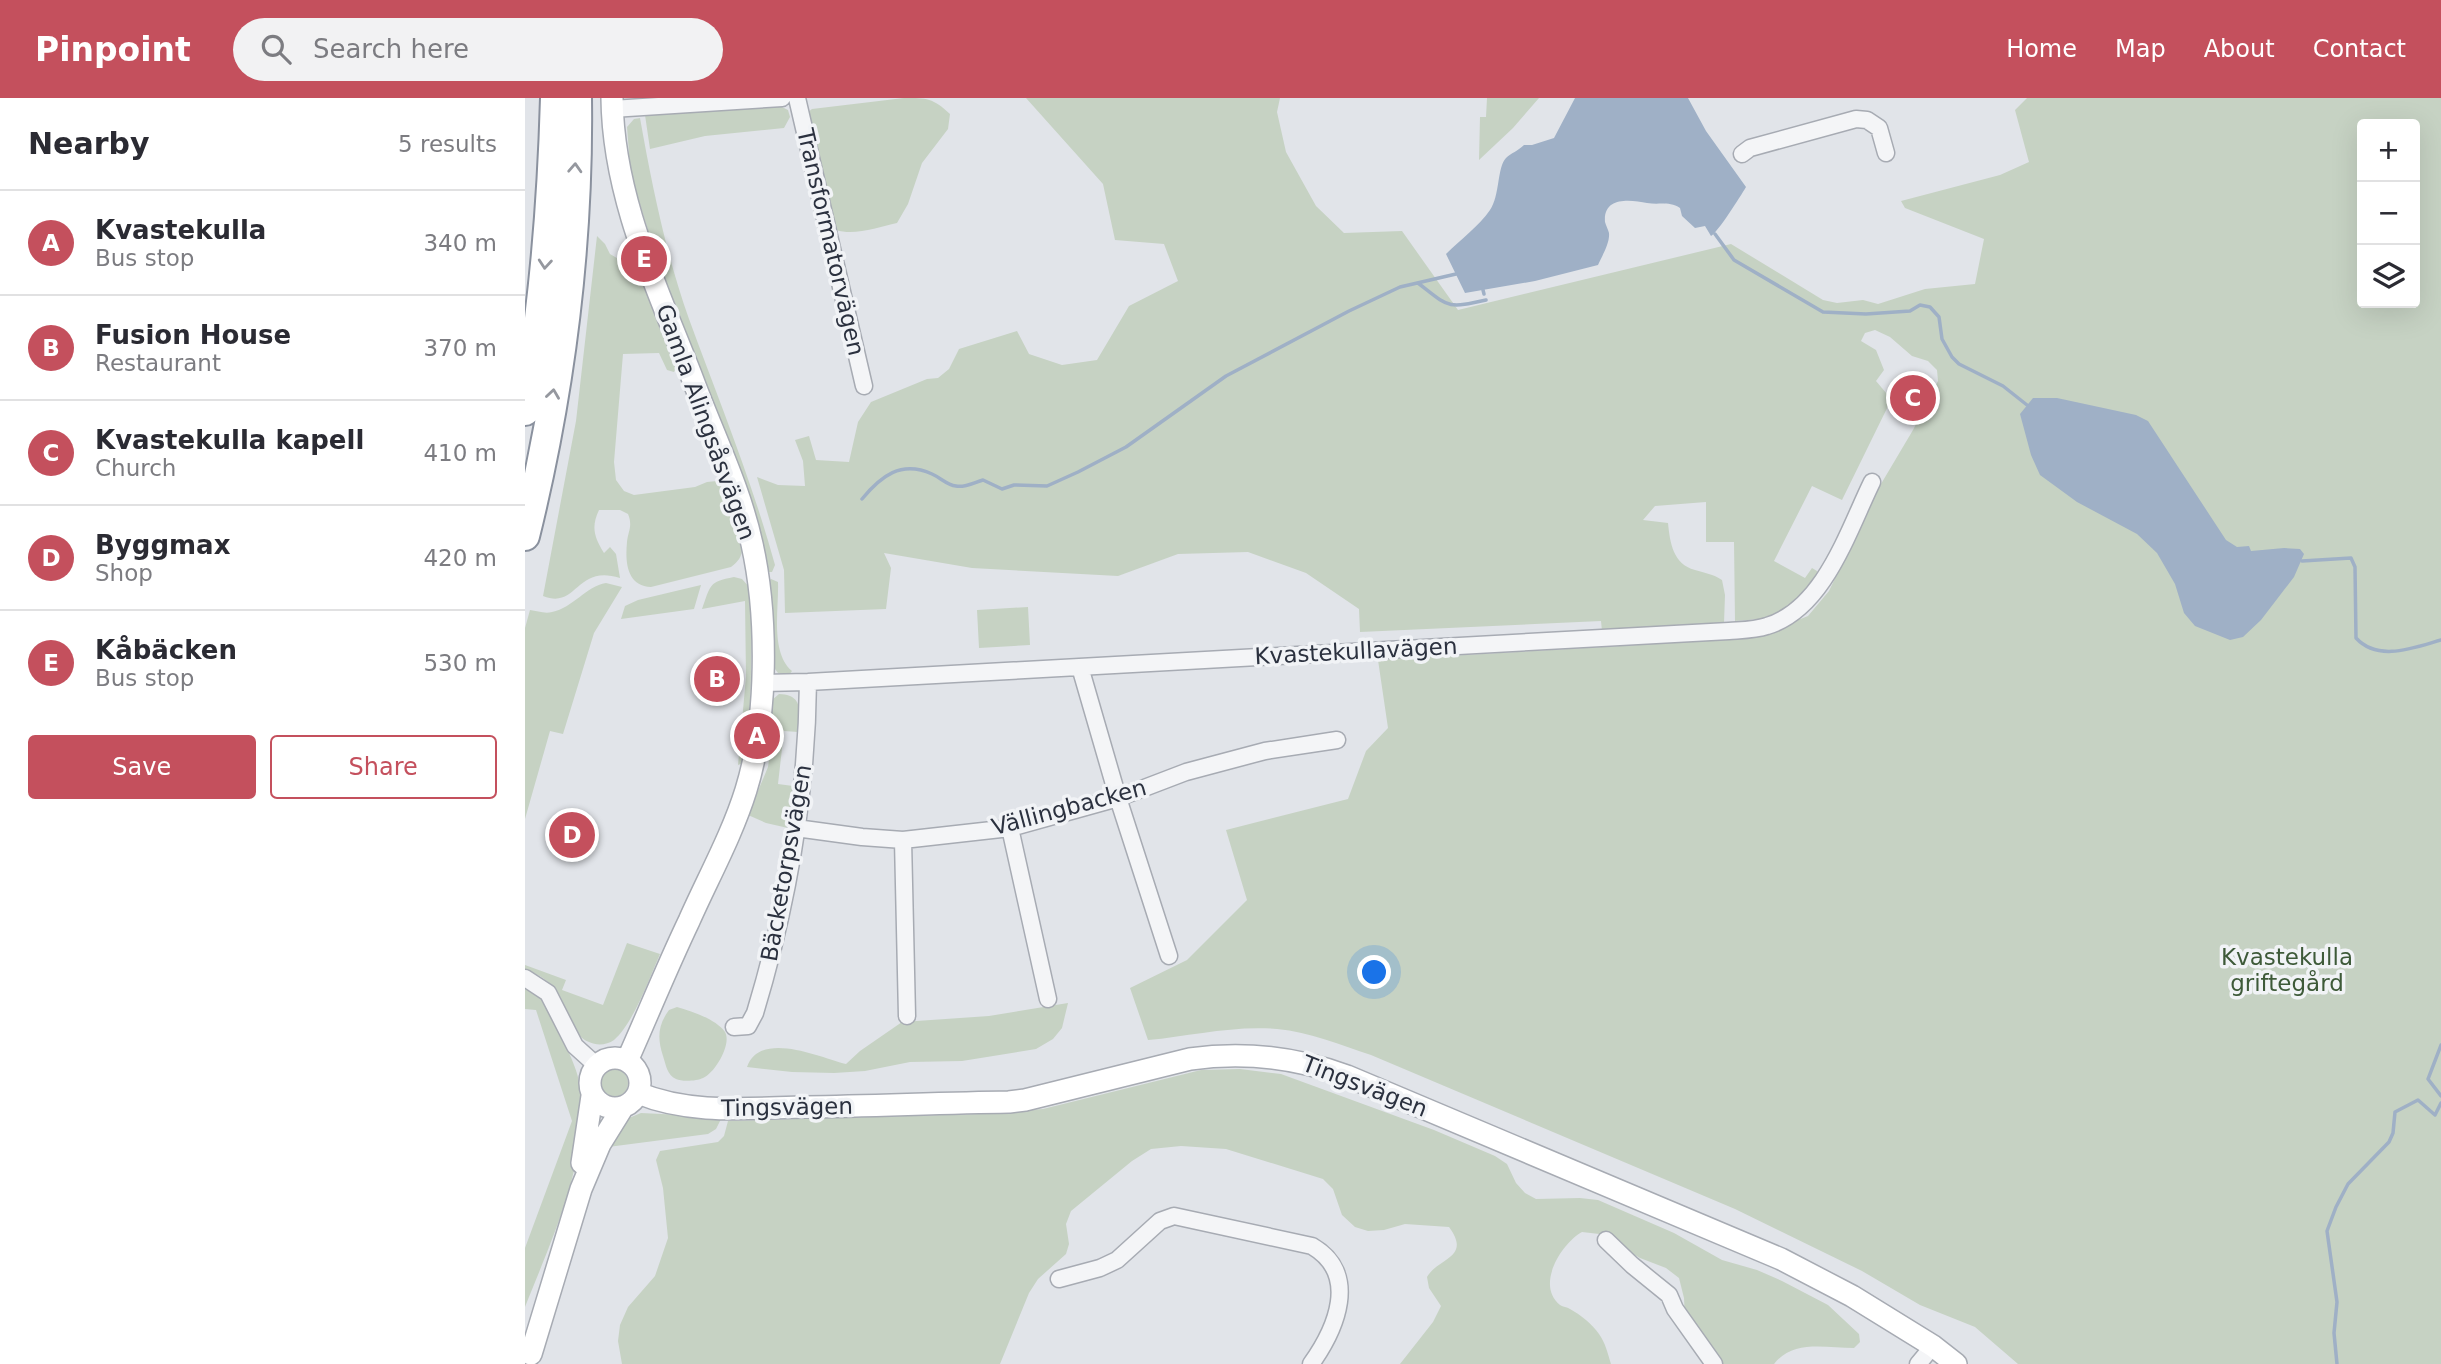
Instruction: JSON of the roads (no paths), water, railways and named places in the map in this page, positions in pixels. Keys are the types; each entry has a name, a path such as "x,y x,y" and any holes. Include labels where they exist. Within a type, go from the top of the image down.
{"highway":[{"path":"525,411 545,270 552,188 555,98"},
{"path":"525,536 543,461 572,253 577,98"}],"street":[{"path":"613,104 782,98"},
{"name":"Transformatorvägen","path":"797,98 864,386"},
{"name":"Gamla Alingsåsvägen","path":"613,104 621,174 636,235 730,477 752,543 762,612 762,683 757,736 746,790 628,1061"},
{"path":"1742,154 1750,148 1856,119 1867,120 1879,128 1886,153"},
{"name":"Kvastekullavägen","path":"762,683 1765,627 1792,614 1813,594 1829,570 1872,482"},
{"path":"1080,667 1118,798 1169,956"},
{"name":"Bäcketorpsvägen","path":"734,1027 748,1026 755,1013 772,954 796,828 806,748 808,682"},
{"name":"Vällingbacken","path":"796,828 903,840 1010,828 1118,798 1212,765 1294,745 1337,740"},
{"path":"1010,828 1048,999"},
{"path":"903,840 907,1016"},
{"path":"525,978 548,993 571,1040 596,1065"},
{"name":"Tingsvägen","path":"630,1100 656,1100 689,1107 760,1108 1009,1101 1076,1089 1191,1059 1258,1056 1298,1060 1347,1076 1781,1258 1852,1296 1933,1346 1956,1364"},
{"path":"525,1319 551,1257 586,1148 593,1096 589,1080 596,1065 611,1058 628,1061 639,1075 630,1100 600,1144 581,1189 530,1355"},
{"path":"593,1096 605,1107 630,1100"},
{"path":"1059,1279 1100,1268 1117,1260 1160,1221 1174,1216 1313,1246 1327,1256 1337,1272 1341,1293 1328,1335 1311,1364"},
{"path":"1606,1240 1669,1295 1675,1309 1714,1364"},
{"path":"1918,1364 1933,1346"}],"water":[{"path":"1575,98 1688,98 1706,131 1746,187 1711,236 1705,226 1695,228 1676,206 1619,202 1608,208 1606,214 1609,237 1598,265 1535,281 1465,293 1446,254 1490,210 1506,158 1524,145 1554,138"},
{"path":"2033,398 2057,398 2136,415 2148,421 2226,540 2237,547 2249,546 2251,551 2300,549 2304,554 2294,577 2261,620 2243,637 2230,640 2195,626 2184,613 2175,584 2157,553 2137,534 2077,502 2040,475 2031,455 2020,414"}],"waterway":[{"path":"1715,234 1734,260 1823,312 1866,314 1910,311 1920,305 1930,307 1939,317 1942,339 1952,357 1959,364 2003,386 2027,405"},
{"path":"862,499 884,477 911,469 932,474 956,486 966,486 983,480 1002,489 1014,485 1047,486 1126,447 1226,376 1349,311 1400,287 1456,274"},
{"path":"1418,283 1449,304 1463,305 1486,300"},
{"path":"1483,290 1484,294"},
{"path":"2302,561 2351,558 2355,567 2356,638 2365,645 2375,650 2396,651 2441,640"},
{"path":"2441,1045 2428,1079 2441,1096"},
{"path":"2337,1364 2334,1333 2337,1302 2327,1231 2336,1207 2348,1184 2389,1142 2393,1133 2395,1112 2418,1100 2435,1115 2441,1103"}],"place":[{"name":"Kåbäcken","path":"644,259"},
{"name":"Kvastekulla kapell","path":"1913,398"},
{"name":"Fusion House","path":"717,679"},
{"name":"Kvastekulla","path":"757,736"},
{"name":"Byggmax","path":"572,835"}],"park label":[{"name":"Kvastekulla griftegård","path":"2287,970"}]}
